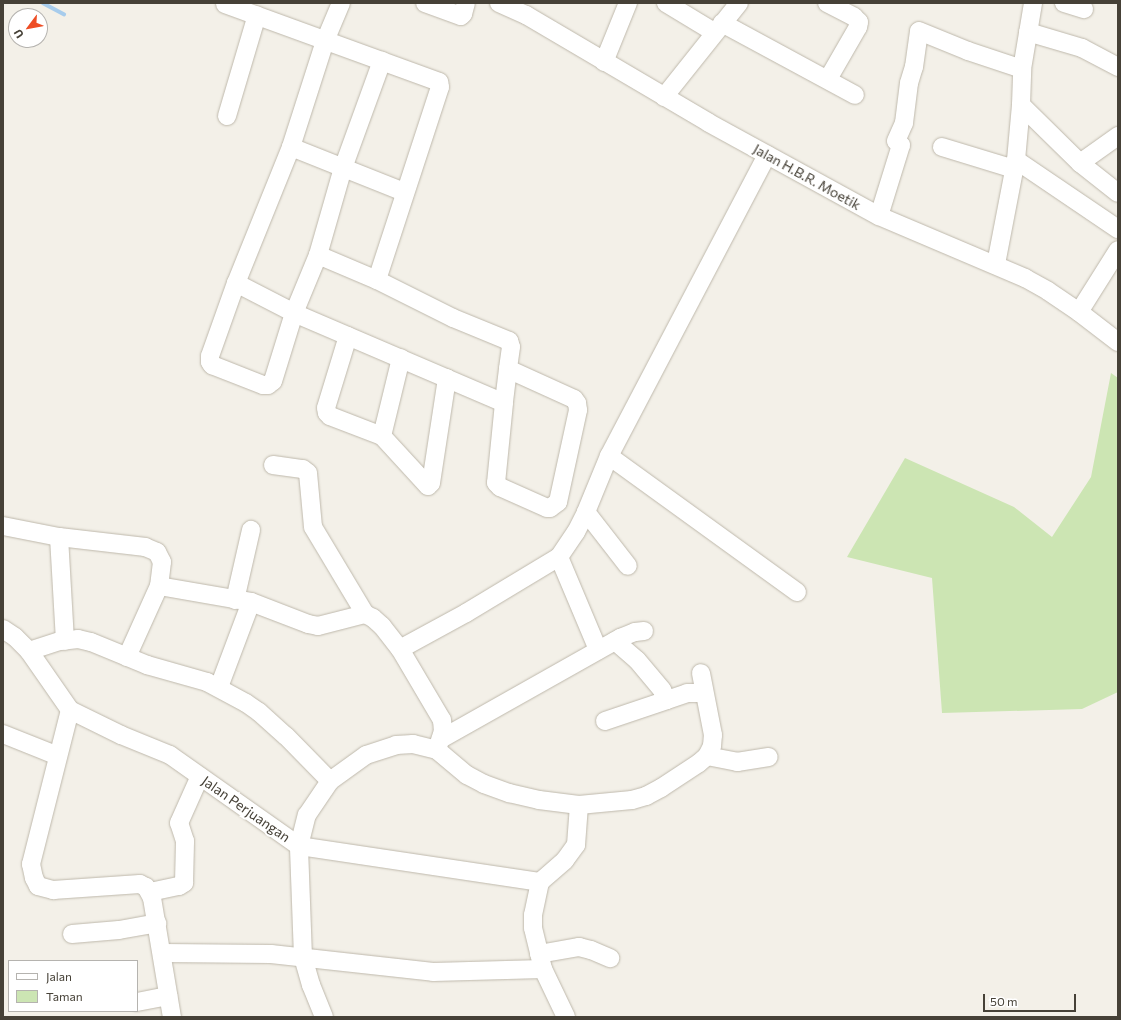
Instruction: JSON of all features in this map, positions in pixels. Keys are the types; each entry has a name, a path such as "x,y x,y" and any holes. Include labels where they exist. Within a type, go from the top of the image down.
{"street":[{"path":"341,3 325,41 291,147 236,283 210,356 212,365 263,384 270,384 274,379 294,313 318,255 343,168 382,61"},
{"path":"425,3 460,16 463,14 466,3"},
{"name":"Jalan H.B.R. Moetik","path":"499,3 526,15 664,97 879,216 996,264 1048,291 1079,312 1118,342"},
{"path":"604,62 628,3"},
{"path":"666,3 828,79 855,94"},
{"path":"664,97 739,3"},
{"path":"827,3 854,17 859,22 858,27 828,79"},
{"path":"996,264 1015,165 1021,105 1022,69 1033,3"},
{"path":"1064,3 1084,9"},
{"path":"225,4 438,81 440,84 404,192 377,280"},
{"path":"226,116 257,15"},
{"path":"879,216 901,145 896,141 904,123 908,83 914,67 919,31 968,51 1022,69"},
{"path":"1028,32 1082,48 1118,67"},
{"path":"1021,105 1080,163 1118,193"},
{"path":"1080,163 1118,136"},
{"path":"291,147 404,192"},
{"path":"942,147 1015,165 1118,230"},
{"path":"400,649 466,613 559,558 576,532 586,512 609,456 767,155"},
{"path":"1079,312 1118,250"},
{"path":"318,255 377,280 454,318 508,340 511,347 508,369 504,403 496,483 500,487 550,508 558,502 578,410 577,403 574,399 508,369"},
{"path":"236,283 294,313 504,403"},
{"path":"348,336 326,411 330,416 382,436 426,485 430,484 447,378"},
{"path":"382,436 401,358"},
{"path":"609,456 797,592"},
{"path":"273,465 303,470 308,473 313,527 365,614 373,618 382,626 400,649 442,720 443,727 439,745"},
{"path":"586,512 628,566"},
{"path":"3,526 59,537 152,548 160,556 162,562 159,586 127,657"},
{"path":"219,687 243,601 251,530"},
{"path":"59,537 65,641"},
{"path":"559,558 598,650"},
{"path":"159,586 243,601 308,624 318,626 365,614"},
{"name":"Jalan Perjuangan","path":"3,629 15,637 29,651 70,710 121,735 170,755 299,846 540,882"},
{"path":"324,1017 311,985 303,957 299,846 307,815 330,780 356,760 381,749 396,745 439,745 598,650 635,632 644,631"},
{"path":"29,651 45,645 78,639 91,642 127,657 219,687 246,703 270,722 330,780"},
{"path":"615,641 637,660 662,690 667,700"},
{"path":"439,745 467,775 484,784 509,793 539,800 579,805 619,802 646,796 699,763 707,756 712,746 712,735 701,673"},
{"path":"605,721 687,693 704,693"},
{"path":"70,710 31,864 36,883 43,888 53,890 140,884 150,892 163,954 172,1017"},
{"path":"3,734 58,756"},
{"path":"707,756 737,762 769,757"},
{"path":"150,892 179,886 184,883 185,841 179,823 200,776"},
{"path":"566,1017 541,961 533,928 533,915 540,882 565,860 573,849 577,836 579,805"},
{"path":"72,934 119,930 157,923"},
{"path":"163,954 271,954 433,972 541,961 579,947 610,958"},
{"path":"138,1002 168,996"}],"green space":[{"path":"1111,373 1118,378 1118,692 1082,709 942,713 932,578 847,557 905,458 1014,507 1052,537 1091,477"}],"waterway":[{"path":"43,3 64,14"}]}
